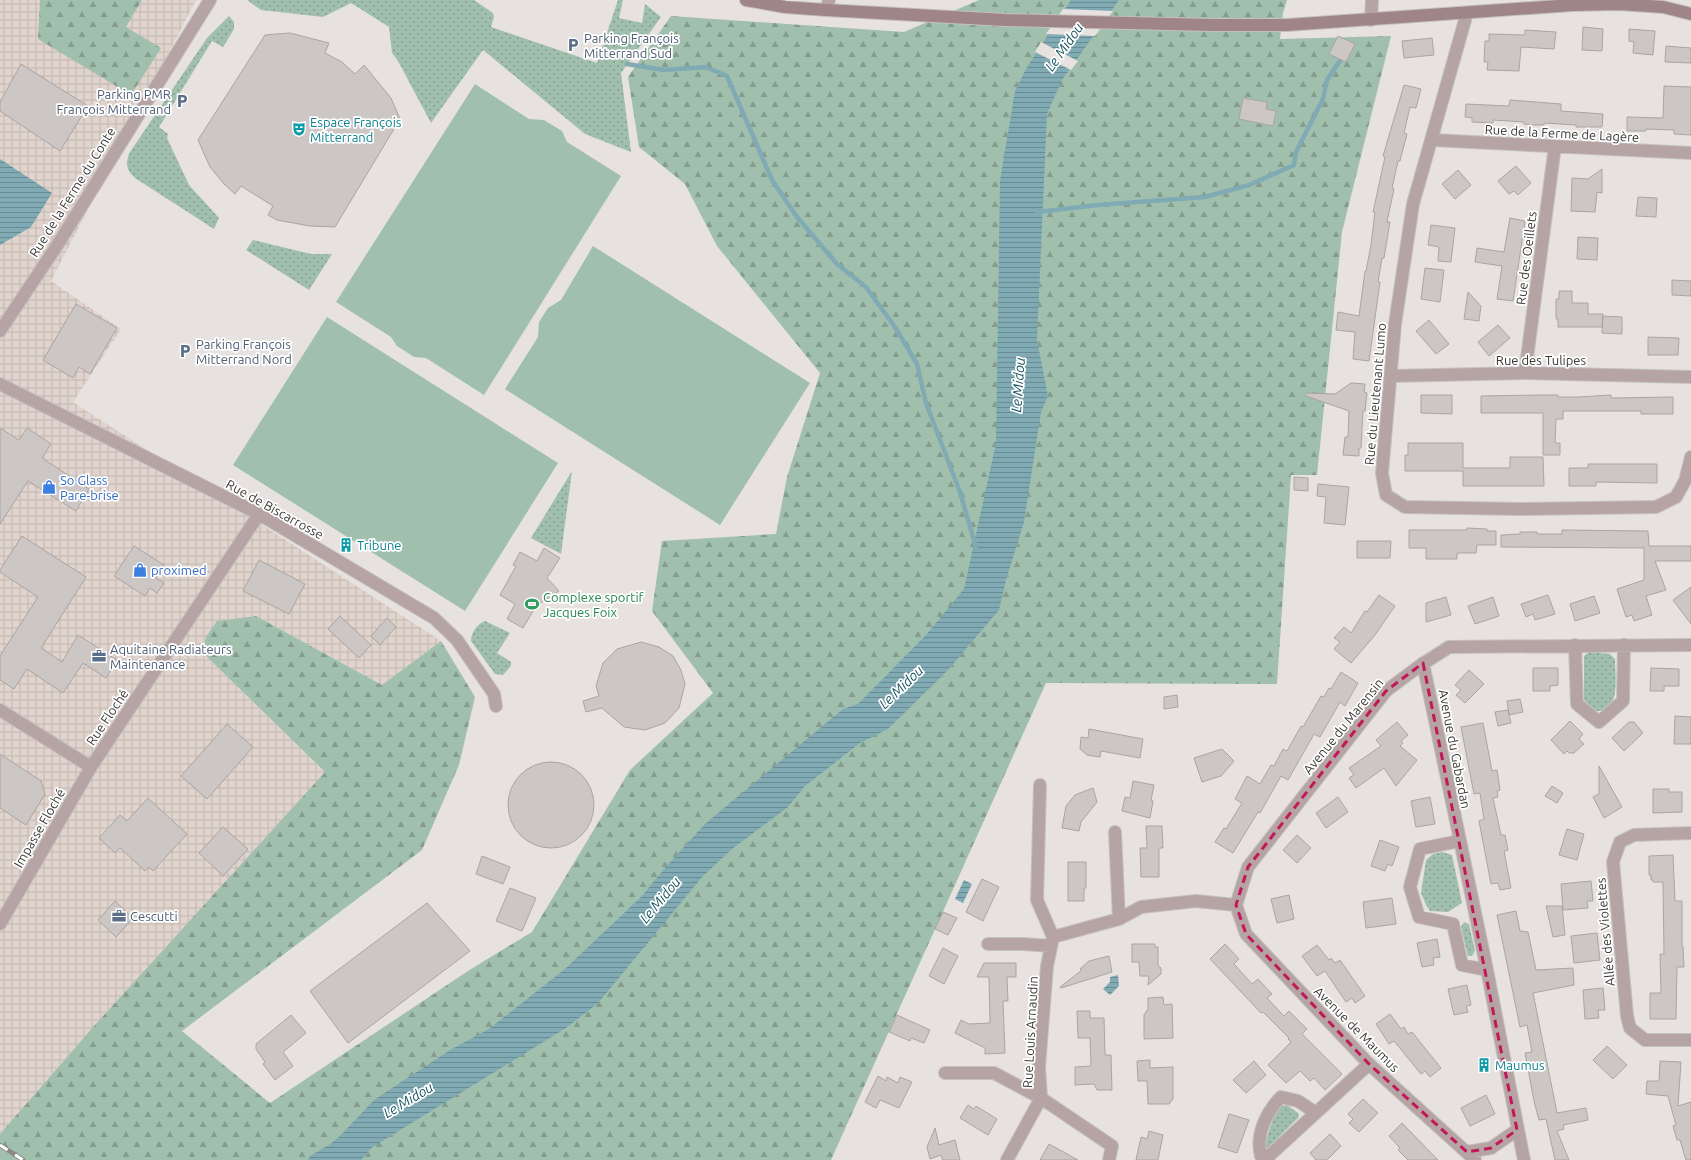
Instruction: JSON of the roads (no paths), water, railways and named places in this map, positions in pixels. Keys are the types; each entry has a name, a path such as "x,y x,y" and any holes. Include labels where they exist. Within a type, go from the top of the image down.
{"street":[{"path":"746,0 785,7 828,5 1005,20 1129,24 1280,25 1371,20 1573,5 1619,4 1663,6 1691,14"},
{"path":"1371,20 1372,0"},
{"name":"Rue de la Ferme du Conte","path":"0,331 58,244 117,147 211,2"},
{"name":"Rue du Lieutenant Lumo","path":"1467,13 1413,204 1395,324 1382,473 1386,495 1406,507 1656,507 1676,498 1685,482 1691,457"},
{"name":"Rue de la Ferme de Lagère","path":"1432,140 1691,153"},
{"name":"Rue des Oeillets","path":"1526,373 1555,146"},
{"name":"Rue des Tulipes","path":"1391,376 1526,373 1691,377"},
{"name":"Rue de Biscarrosse","path":"0,384 259,514 434,618 457,640 494,694 496,706"},
{"name":"Rue Floché","path":"0,710 91,767 259,514"},
{"path":"1575,646 1578,704 1598,722 1623,701 1624,645"},
{"name":"Avenue du Marensin","path":"1236,905 1248,867 1386,691 1423,663 1449,647 1691,645"},
{"name":"Avenue du Gabardan","path":"1423,663 1487,970 1524,1160"},
{"name":"Impasse Floché","path":"0,924 91,767"},
{"path":"1040,785 1037,900 1052,942"},
{"path":"1115,832 1119,920"},
{"name":"Allée des Violettes","path":"1691,833 1634,835 1620,842 1613,862 1627,1016 1630,1028 1645,1040 1691,1040"},
{"path":"1459,841 1420,849 1410,887 1419,917 1453,924 1462,965 1487,970"},
{"path":"988,944 1052,942 1119,920 1141,907 1196,901 1236,905"},
{"name":"Avenue de Maumus","path":"1236,905 1246,934 1369,1064 1471,1156"},
{"name":"Rue Louis Arnaudin","path":"1007,1160 1041,1098 1039,1067 1048,966 1052,942"},
{"path":"1316,1113 1298,1101 1281,1097 1272,1106 1262,1130 1258,1147 1261,1156 1270,1155 1316,1113 1369,1064"},
{"path":"945,1073 994,1072 1041,1098 1112,1146 1109,1160"},
{"path":"1471,1156 1491,1148 1517,1130"}],"water":[{"name":"Le Midou","path":"1071,0 1119,0 1062,80 1047,114 1037,340 1048,396 1041,412 1024,522 1006,580 999,610 948,670 888,729 860,743 805,786 788,807 732,849 703,876 598,1003 566,1028 371,1148 361,1160 308,1160 310,1156 329,1145 340,1136 374,1100 450,1050 489,1029 565,969 642,896 664,869 705,824 843,709 858,704 926,635 964,589 996,443 1000,181 1015,91 1027,67"},
{"path":"0,159 52,193 31,227 0,245"},
{"path":"964,880 972,884 963,903 955,899"},
{"path":"1118,975 1119,986 1110,995 1103,989 1110,982 1110,977"}],"waterway":[{"path":"1037,212 1098,205 1205,197 1249,185 1294,165 1296,152 1323,99 1327,80 1341,59"},
{"path":"627,64 664,70 706,67 727,76 772,180 797,217 837,264 866,287 895,327 917,364 926,403 960,492 976,547"}],"railway":[{"path":"0,1145 23,1160"}],"place":[{"name":"Parking François Mitterrand Sud","path":"573,45"},
{"name":"Parking PMR François Mitterrand","path":"182,101"},
{"name":"Espace François Mitterrand","path":"299,129"},
{"name":"Parking François Mitterrand Nord","path":"185,351"},
{"name":"So Glass Pare-brise","path":"49,487"},
{"name":"Tribune","path":"346,545"},
{"name":"proximed","path":"140,570"},
{"name":"Complexe sportif Jacques Foix","path":"532,604"},
{"name":"Aquitaine Radiateurs Maintenance","path":"99,656"},
{"name":"Cescutti","path":"119,916"},
{"name":"Maumus","path":"1484,1065"}]}
